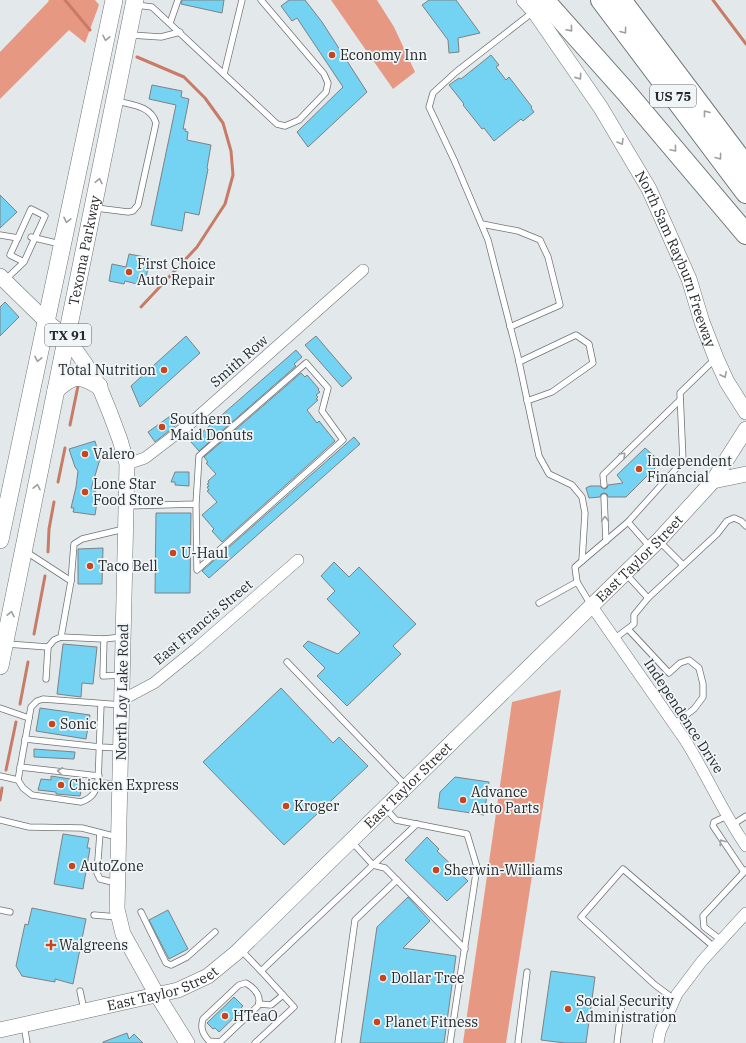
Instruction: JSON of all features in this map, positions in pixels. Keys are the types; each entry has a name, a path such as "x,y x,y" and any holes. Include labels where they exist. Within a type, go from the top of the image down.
{"highway":[{"name":"US 75","path":"601,0 746,193"},
{"name":"US 75","path":"621,0 746,166"},
{"path":"534,4 626,92 746,234"}],"main road":[{"name":"Texoma Parkway","path":"0,540 114,0"},
{"name":"Texoma Parkway","path":"0,666 115,101 128,35 132,2"},
{"name":"North Sam Rayburn Freeway","path":"534,4 601,108 650,189 690,279 702,322 716,358 727,382 746,412"},
{"name":"North Loy Lake Road","path":"1,280 67,338 84,362 98,386 120,440 127,464 117,908 123,934 157,995 187,1043"},
{"path":"56,390 69,381 81,377 86,378 98,386"},
{"name":"East Taylor Street","path":"0,1030 178,990 208,976 240,949 655,544 713,481 746,429"},
{"path":"713,481 746,474"}],"street":[{"name":"Smith Row","path":"127,464 145,458 192,422 363,270"},
{"name":"East Francis Street","path":"122,702 154,683 197,648 298,560"},
{"name":"Independence Drive","path":"591,605 674,724 699,763 746,846"},
{"path":"658,1043 660,1032 677,994 698,967 746,912"}],"lane":[{"path":"170,23 178,0"},
{"path":"224,74 242,0"},
{"path":"132,2 152,7 277,124 285,126 299,120 326,92 328,83 324,74 261,0"},
{"path":"534,4 433,93 430,107 488,240 519,362 539,456 549,474 572,485 582,497 585,514 582,561"},
{"path":"128,35 161,37 180,32"},
{"path":"93,207 128,212 132,211 138,205 156,123 154,118 145,108 115,101"},
{"path":"1,280 24,262 33,237 45,216 31,209 22,232 10,255 24,262"},
{"path":"482,224 518,231 540,240 548,257 560,305 510,327"},
{"path":"0,235 18,238"},
{"path":"33,237 62,244"},
{"path":"519,362 576,335 589,344 593,363 552,392 527,401"},
{"path":"591,605 577,582 575,567 628,522 683,461 680,393 716,358"},
{"path":"306,363 328,388 322,412 343,440 197,570 196,504 199,456 306,363"},
{"path":"604,485 603,475 680,400"},
{"path":"604,497 606,541"},
{"path":"126,506 196,504"},
{"path":"614,639 634,624 634,615 648,598 717,534 727,521 734,518 741,521 746,526"},
{"path":"628,522 683,565"},
{"path":"61,637 71,580 74,544 82,538 126,529"},
{"path":"24,550 71,580"},
{"path":"625,573 648,598"},
{"path":"539,603 577,582"},
{"path":"628,629 669,673 680,663 689,660 699,668 703,684 703,697 694,709 674,724"},
{"path":"46,679 48,647 54,640 61,637 104,640 123,637"},
{"path":"104,640 103,676 122,675"},
{"path":"4,644 48,647"},
{"path":"287,662 406,786"},
{"path":"101,704 99,776 94,794 81,802 32,795 23,788 18,780 20,767 31,707 37,701 43,700 101,704 122,702"},
{"path":"0,708 29,718"},
{"path":"25,738 121,748"},
{"path":"20,767 99,776"},
{"path":"0,776 18,780"},
{"path":"98,783 120,784"},
{"path":"384,807 396,820 467,834 477,867 450,1043"},
{"path":"718,944 704,927 703,916 745,871 713,826 714,822 746,816"},
{"path":"0,820 29,827 82,828 119,838"},
{"path":"261,971 417,824"},
{"path":"100,833 97,873 100,879 118,884"},
{"path":"350,841 373,865 385,868 465,949"},
{"path":"674,999 655,985 581,917 623,869 718,944"},
{"path":"338,1043 355,920 397,880"},
{"path":"0,910 10,912"},
{"path":"141,912 166,964 170,965 187,957 215,932"},
{"path":"94,915 119,917"},
{"path":"240,949 294,1007 255,1043"},
{"path":"518,1043 527,972"},
{"path":"246,983 256,990 259,997 259,1004 220,1042 209,1041 202,1032 201,1025 203,1020 239,984 246,983"},
{"path":"80,991 84,1012"},
{"path":"259,1004 271,1005 283,995"},
{"path":"617,1043 622,1003"},
{"path":"24,1025 27,1043"}],"shaded area":[{"path":"48,0 95,0 99,5 85,43 69,30 0,99 0,52 49,1"},
{"path":"331,0 377,0 394,27 415,72 393,89"},
{"path":"561,690 506,1043 463,1043 512,702"}],"building":[{"path":"182,0 224,0 222,13 181,4"},
{"name":"Economy Inn","path":"289,0 305,0 322,22 367,92 308,147 297,132 343,87 297,18 292,21 281,6"},
{"path":"429,0 456,0 480,33 458,38 459,52 449,53 448,40 422,5"},
{"path":"491,55 499,65 496,67 506,80 509,77 532,107 531,108 534,112 523,121 521,119 494,141 484,128 482,129 449,85 459,78 461,79"},
{"path":"152,85 182,91 181,97 189,99 183,129 186,129 185,131 188,132 187,140 211,145 199,215 185,212 182,231 151,225 176,105 149,99"},
{"path":"0,195 17,212 0,228"},
{"name":"First Choice Auto Repair","path":"129,254 150,258 146,278 138,277 137,284 125,281 124,284 109,281 112,264 126,267"},
{"path":"5,302 19,317 0,336 0,307"},
{"path":"186,336 200,353 140,407 131,386"},
{"path":"316,336 352,378 342,387 305,345"},
{"path":"296,350 302,357 294,364 296,366 199,451 191,442"},
{"path":"301,373 305,377 307,375 320,392 316,395 318,397 316,399 318,400 307,410 317,423 319,421 335,441 222,542 212,531 214,529 202,515 217,502 207,491 209,490 207,487 209,486 207,484 209,483 208,481 216,474 206,463 208,462 204,457"},
{"path":"173,414 179,423 155,442 148,432"},
{"path":"354,437 360,444 209,578 202,571"},
{"path":"95,441 100,459 91,489 96,489 94,495 98,496 95,515 73,512 74,508 71,508 78,471 75,467 69,449"},
{"name":"Independent Financial","path":"645,448 661,462 626,497 608,497 607,494 604,493 601,494 600,497 589,498 586,488 590,486 600,486 604,489 607,488 608,485 623,483 617,475"},
{"path":"175,472 189,472 189,486 175,485 175,482 171,482"},
{"name":"U-Haul","path":"156,513 191,513 190,593 155,593"},
{"name":"Taco Bell","path":"103,548 102,584 78,584 78,549"},
{"path":"334,562 349,577 359,567 416,624 393,646 401,654 347,706 317,676 325,668 303,646 308,641 338,654 360,633 327,599 335,591 321,576"},
{"path":"63,644 97,647 93,684 82,683 81,697 57,694"},
{"name":"Kroger","path":"281,688 333,743 339,737 368,766 284,845 203,762"},
{"name":"Sonic","path":"40,708 90,715 86,739 36,731"},
{"path":"34,749 75,752 74,759 34,757"},
{"name":"Chicken Express","path":"51,776 83,781 80,796 56,794 56,792 38,790 41,779 51,780"},
{"name":"Advance Auto Parts","path":"455,777 489,782 484,815 438,808 440,792"},
{"name":"AutoZone","path":"63,834 89,838 87,848 90,848 83,889 54,884"},
{"name":"Sherwin-Williams","path":"427,837 439,849 437,851 468,881 447,901 405,860"},
{"path":"408,897 430,921 403,948 456,956 444,1043 360,1043 377,927"},
{"name":"Walgreens","path":"32,908 86,919 73,984 55,979 55,982 22,976 16,966 25,924 28,925"},
{"path":"168,910 188,949 169,959 149,920"},
{"name":"Social Security Administration","path":"551,971 595,977 586,1043 565,1043 541,1040"},
{"name":"HTeaO","path":"234,997 243,1006 241,1008 243,1009 219,1032 215,1028 213,1029 207,1023"},
{"path":"127,1033 129,1039 134,1034 143,1043 103,1043 103,1042"}],"waterway":[{"path":"65,0 90,30"},
{"path":"713,0 746,44"},
{"path":"137,57 184,77 205,98 223,123 231,151 233,175 225,204 197,247 141,307"},
{"path":"70,425 78,386"},
{"path":"58,482 65,448"},
{"path":"48,552 49,529 54,502"},
{"path":"34,634 45,576"},
{"path":"20,704 28,662"},
{"path":"6,770 16,722"},
{"path":"0,800 2,788"}],"place":[{"name":"Economy Inn","path":"332,55"},
{"name":"First Choice Auto Repair","path":"129,272"},
{"name":"Total Nutrition","path":"164,370"},
{"name":"Southern Maid Donuts","path":"162,427"},
{"name":"Valero","path":"85,454"},
{"name":"Independent Financial","path":"639,469"},
{"name":"Lone Star Food Store","path":"85,492"},
{"name":"U-Haul","path":"173,553"},
{"name":"Taco Bell","path":"90,566"},
{"name":"Sonic","path":"52,724"},
{"name":"Chicken Express","path":"61,785"},
{"name":"Advance Auto Parts","path":"463,800"},
{"name":"Kroger","path":"286,806"},
{"name":"AutoZone","path":"72,866"},
{"name":"Sherwin-Williams","path":"436,870"},
{"name":"Walgreens","path":"51,945"},
{"name":"Dollar Tree","path":"383,978"},
{"name":"Social Security Administration","path":"568,1009"},
{"name":"HTeaO","path":"225,1016"},
{"name":"Planet Fitness","path":"377,1022"}]}
